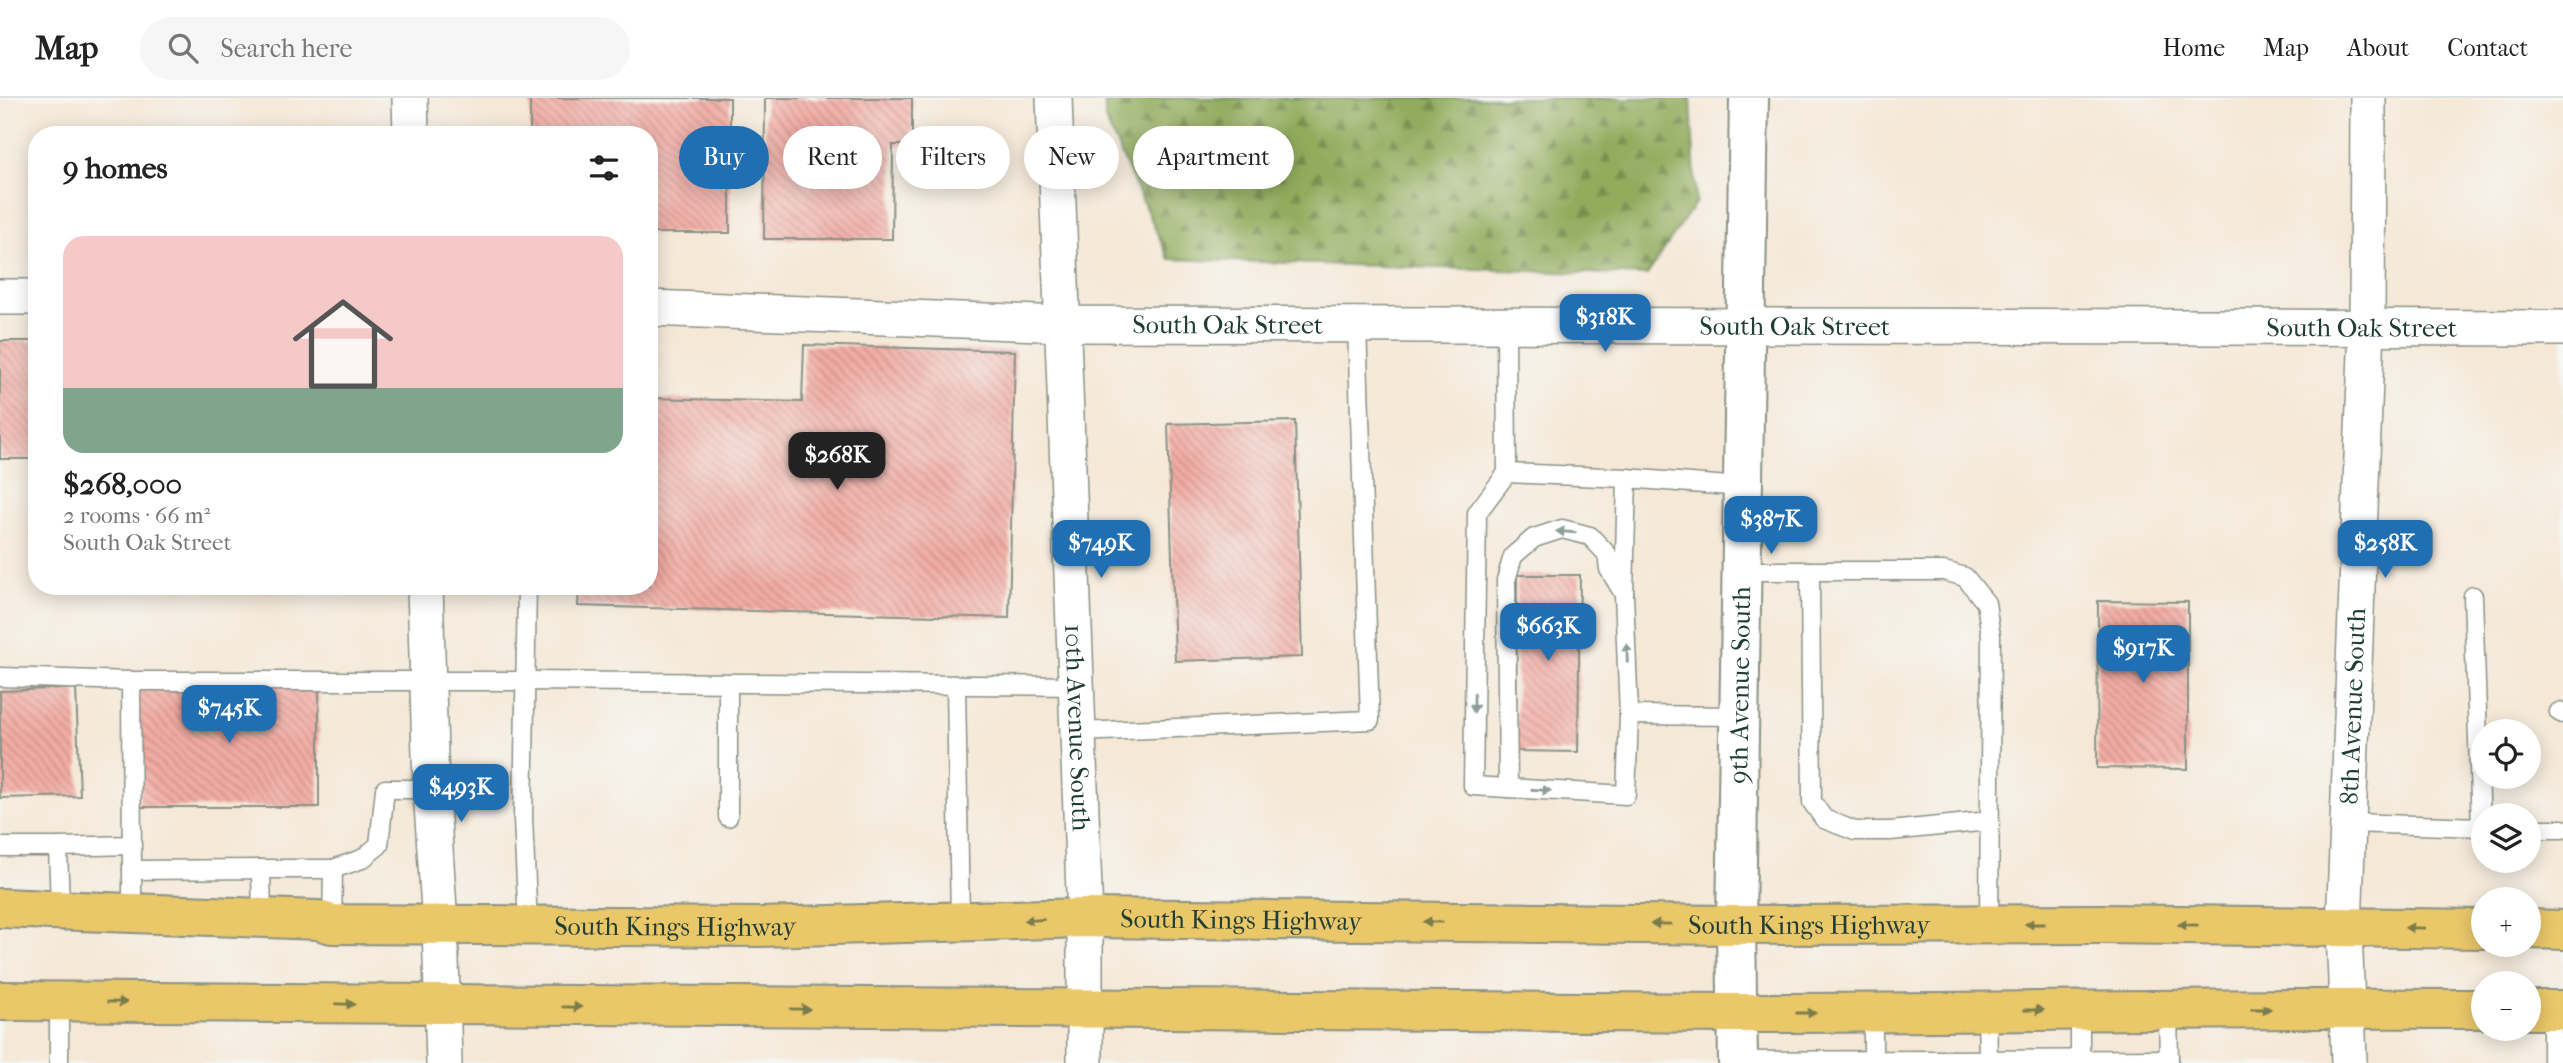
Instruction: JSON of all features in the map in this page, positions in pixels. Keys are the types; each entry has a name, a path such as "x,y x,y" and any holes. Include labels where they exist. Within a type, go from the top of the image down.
{"main road":[{"name":"South Kings Highway","path":"0,908 318,920 332,924 759,927 1085,918 2471,929"},
{"path":"2541,929 2563,930"},
{"path":"0,1001 1084,1011 1738,1013 2471,1009"}],"street":[{"path":"410,98 411,126"},
{"name":"10th Avenue South","path":"1055,98 1085,918 1085,1063"},
{"name":"9th Avenue South","path":"1738,1062 1736,925 1749,98"},
{"name":"8th Avenue South","path":"2349,1063 2344,927 2367,327 2368,98"},
{"path":"0,297 28,297"},
{"name":"South Oak Street","path":"658,308 1064,324 2563,328"},
{"path":"425,595 444,1063"}],"lane":[{"path":"1078,732 1370,720 1357,325"},
{"path":"1506,326 1507,473 1477,513 1473,786 1626,795 1629,715 1624,594 1627,478"},
{"path":"1507,473 1627,478 1742,487"},
{"path":"1508,788 1506,580 1513,556 1534,538 1562,529 1590,536 1607,554 1609,569 1624,594"},
{"path":"1741,570 1944,571 1965,577 1986,603 1991,636 1989,925"},
{"path":"1810,571 1812,802 1824,818 1856,831 1890,831 1989,821"},
{"path":"527,595 523,819 528,925"},
{"path":"2473,596 2481,803"},
{"path":"0,677 131,681 1077,686"},
{"path":"131,681 132,914"},
{"path":"727,683 728,817"},
{"path":"956,685 960,922"},
{"path":"1629,715 1739,716"},
{"path":"132,870 333,869 362,859 379,845 385,789 431,789"},
{"path":"2348,823 2471,827"},
{"path":"2541,829 2563,830"},
{"path":"0,847 132,845"},
{"path":"58,847 60,909"},
{"path":"261,869 262,919"},
{"path":"332,924 333,869"},
{"path":"59,1063 60,1001"},
{"path":"1738,1062 2169,1061 2168,1009"},
{"path":"1987,1010 1988,1060"},
{"path":"2080,1010 2080,1060"},
{"path":"2548,1010 2552,1063"},
{"path":"1873,1012 1873,1061"}],"green space":[{"path":"1105,98 1691,98 1696,202 1647,275 1169,259 1137,189 1294,189 1294,126 1133,126 1133,180 1119,150 1119,126 1108,126 1105,119"}],"building":[{"path":"530,98 730,98 730,126 679,126 679,189 730,189 730,233 658,233 658,126 530,126"},
{"path":"765,98 912,98 912,126 896,126 896,145 893,145 892,239 764,239 764,189 769,189 769,126 765,126"},
{"path":"0,341 28,341 28,459 0,459"},
{"path":"804,345 1015,351 1009,618 578,606 579,595 658,595 658,398 802,402"},
{"path":"1295,421 1302,657 1175,661 1168,424"},
{"path":"1517,575 1580,575 1578,752 1516,751"},
{"path":"2098,601 2188,602 2188,769 2097,768"},
{"path":"319,683 319,807 139,807 138,684"},
{"path":"76,688 80,796 0,798 0,691"}]}
